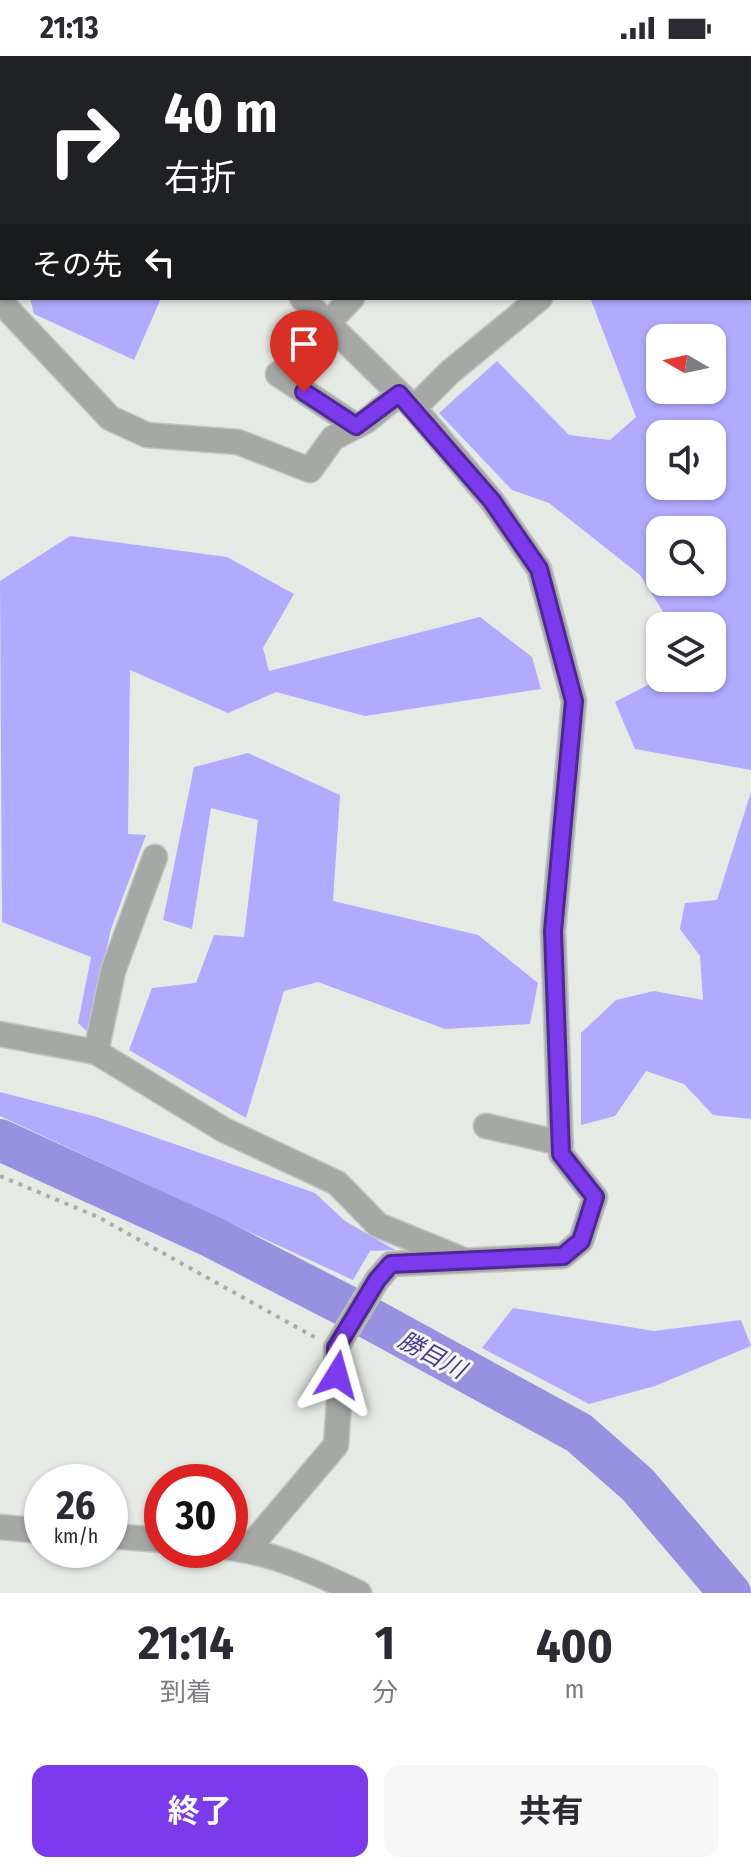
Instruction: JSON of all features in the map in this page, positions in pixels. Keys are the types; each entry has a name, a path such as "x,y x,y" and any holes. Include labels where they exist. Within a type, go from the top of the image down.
{"street":[{"path":"248,1539 336,1445 340,1342 377,1280 391,1264 563,1256 581,1241 595,1197 561,1154 553,931 574,701 539,569 492,501 406,401 304,300"},
{"path":"328,323 350,300"},
{"path":"0,301 110,418 147,435 238,442 310,470 333,438 406,401 450,372 538,300"},
{"path":"278,374 356,426"},
{"path":"96,1052 113,971 155,857"},
{"path":"0,1034 96,1052 224,1130 337,1183 378,1225 465,1261"},
{"path":"486,1126 561,1143"},
{"path":"0,1528 24,1530"},
{"path":"248,1552 314,1573 359,1593"}],"path":[{"path":"0,1176 98,1217 340,1342"}],"shaded area":[{"path":"30,300 160,300 134,360 34,314"},
{"path":"591,300 751,300 751,770 635,749 615,702 646,686 646,692 726,692 726,612 663,612 653,596 726,596 726,516 646,516 646,585 640,575 549,503 512,490 439,413 497,361 569,435 610,440 636,417"},
{"path":"70,536 227,557 294,594 263,648 269,671 480,617 532,657 541,689 365,716 276,692 228,713 130,670 128,834 146,835 111,929 88,1032 78,1023 91,957 2,922 0,581"},
{"path":"248,753 340,795 333,901 478,935 538,983 530,1024 445,1029 318,982 284,991 246,1118 129,1050 152,988 196,983 214,935 244,937 258,820 211,808 192,929 163,920 194,767"},
{"path":"751,792 751,1119 713,1115 684,1084 646,1071 615,1116 581,1125 581,1033 616,1000 654,991 703,1000 700,956 680,929 685,903 717,900"},
{"path":"0,1092 97,1117 315,1193 345,1221 395,1250 370,1251 353,1280 0,1116"},
{"path":"513,1308 654,1331 741,1320 751,1346 655,1386 589,1404 482,1348"}],"waterway":[{"name":"勝目川","path":"0,1140 212,1237 358,1312 579,1433 638,1485 730,1593"}],"route":[{"path":"304,392 356,426 399,394 492,501 539,569 574,701 553,931 561,1154 595,1197 581,1241 563,1256 391,1264 377,1280 336,1348 337,1375"}]}
